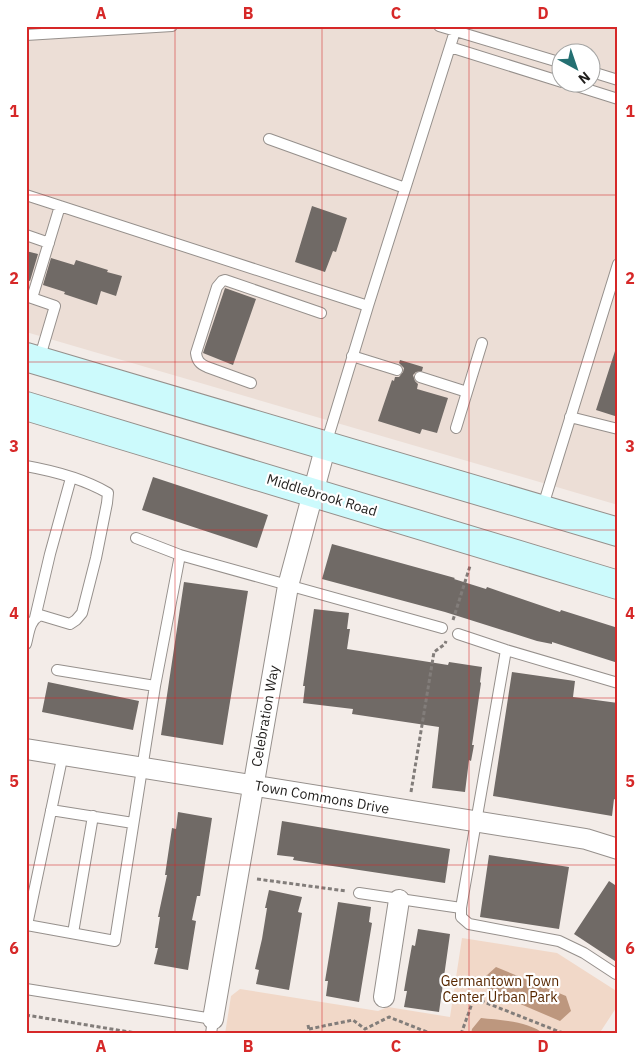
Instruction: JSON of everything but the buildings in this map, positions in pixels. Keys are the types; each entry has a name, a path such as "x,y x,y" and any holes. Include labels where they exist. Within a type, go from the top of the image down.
{"main road":[{"path":"33,359 618,532"},
{"name":"Middlebrook Road","path":"26,406 618,585"}],"street":[{"name":"Celebration Way","path":"212,1026 288,586 326,445"},
{"name":"Town Commons Drive","path":"26,748 476,823 586,839 618,849"},
{"path":"384,997 399,900"}],"lane":[{"path":"26,36 172,26"},
{"path":"438,26 552,60"},
{"path":"326,445 352,356 455,31"},
{"path":"450,46 552,78"},
{"path":"602,75 618,80"},
{"path":"595,92 618,99"},
{"path":"268,139 405,188"},
{"path":"26,195 368,306"},
{"path":"33,359 55,306 29,297 49,243 60,206"},
{"path":"26,235 49,243"},
{"path":"542,510 618,264"},
{"path":"251,383 201,365 197,360 196,353 217,287 222,281 225,280 321,313"},
{"path":"456,428 482,343"},
{"path":"352,356 397,370"},
{"path":"420,377 467,392"},
{"path":"570,417 618,430"},
{"path":"26,466 71,478 108,493 108,503 82,613 70,624 40,615 35,618"},
{"path":"26,644 30,626 35,618 71,478"},
{"path":"136,538 180,555 450,631 506,650 618,683"},
{"path":"62,754 27,925 115,941 155,686 180,555"},
{"path":"506,650 461,908 462,917 469,924 559,941 584,953 616,974"},
{"path":"57,670 155,686"},
{"path":"51,810 133,823"},
{"path":"73,933 92,816"},
{"path":"359,893 461,908"},
{"path":"26,990 212,1026"}],"path":[{"path":"411,792 434,652 446,644 470,566"},
{"path":"257,879 359,893"},
{"path":"462,1034 474,998 569,1034"},
{"path":"26,1016 142,1034"},
{"path":"310,1034 308,1027 352,1020 365,1029 389,1017 432,1034"}],"shaded area":[{"path":"26,26 618,26 618,505 26,332"},
{"path":"496,967 566,996 571,1011 560,1021 490,991 484,984 486,976"},
{"path":"481,1018 530,1026 544,1034 471,1034 472,1029"}],"green space":[{"name":"Germantown Town Center Urban Park","path":"462,938 557,953 618,992 618,1005 599,1034 225,1034 231,996 240,989 378,1011 388,1007 450,1017"}]}
